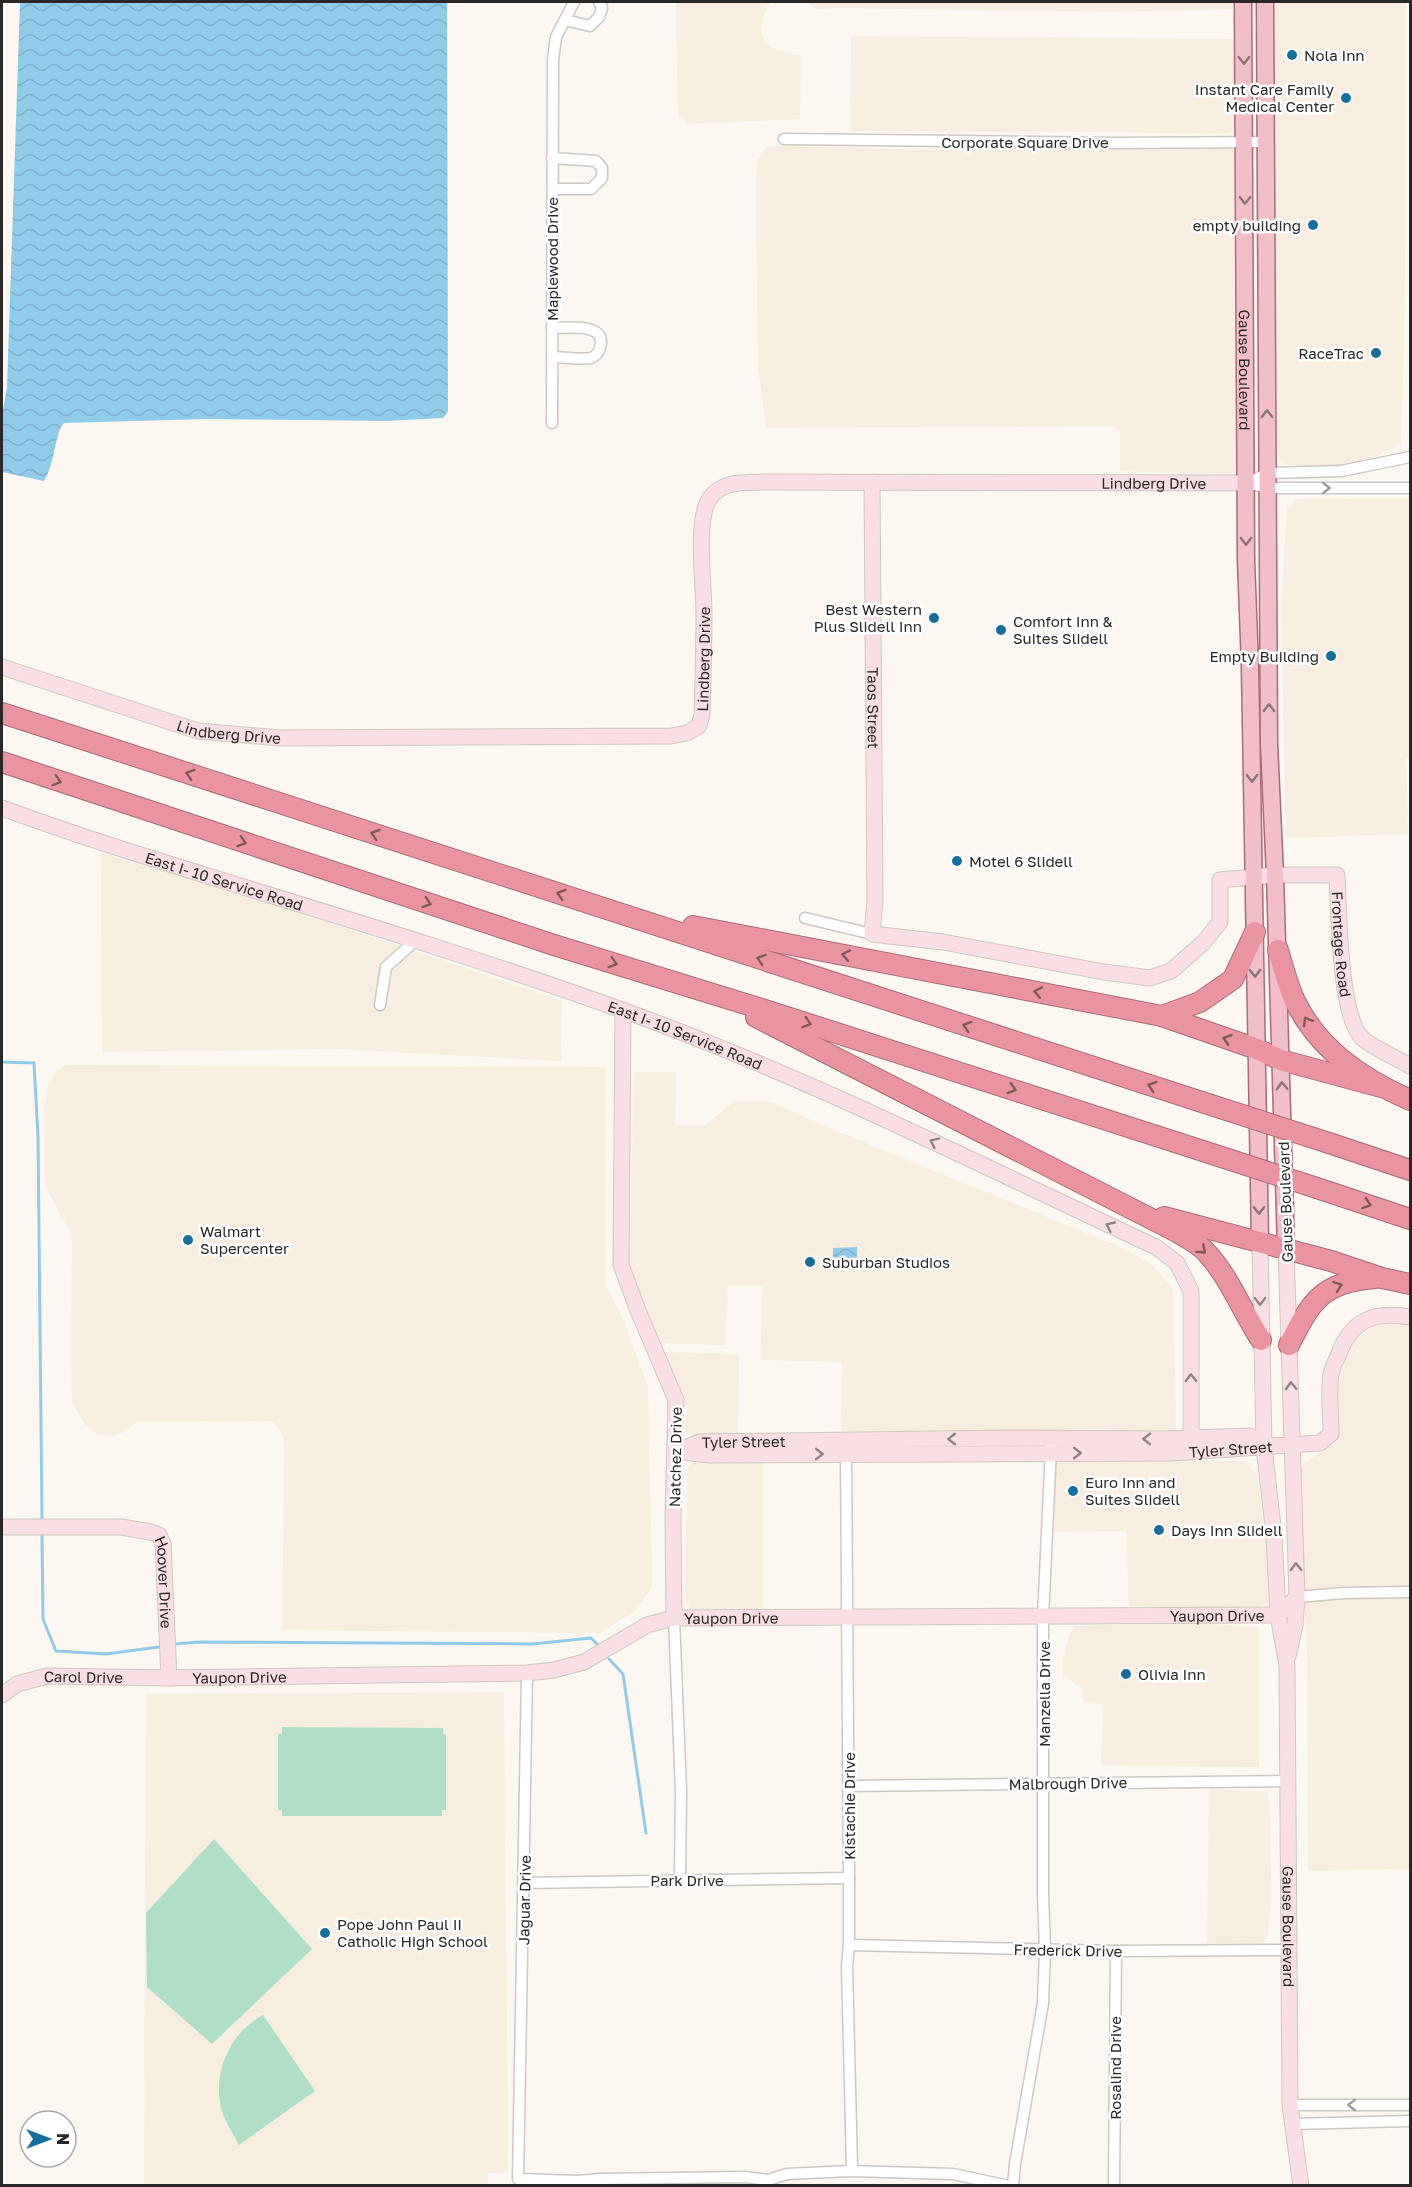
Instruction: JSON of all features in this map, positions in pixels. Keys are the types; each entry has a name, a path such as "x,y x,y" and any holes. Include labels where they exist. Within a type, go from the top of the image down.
{"highway":[{"path":"2,713 1410,1170"},
{"path":"2,762 554,945 711,993 1410,1219"},
{"path":"616,912 1162,1016 1257,1049 1281,1060 1381,1087"},
{"path":"1162,1016 1200,1002 1233,979 1255,932"},
{"path":"1278,950 1295,1002 1316,1035 1347,1066 1381,1087 1410,1100"},
{"path":"711,993 1179,1233 1205,1251 1233,1287 1248,1320 1261,1340"},
{"path":"1135,1209 1410,1284"},
{"path":"1289,1345 1307,1309 1329,1288 1352,1281 1382,1278"}],"main road":[{"name":"Gause Boulevard","path":"1243,2 1246,560 1260,1242"},
{"name":"Gause Boulevard","path":"1265,2 1269,736 1278,950 1286,1249"}],"street":[{"name":"Maplewood Drive","path":"552,423 552,60 556,37 574,2"},
{"path":"565,20 590,26 599,17 602,8 599,2"},
{"name":"Corporate Square Drive","path":"784,139 1112,143 1266,142"},
{"name":"Maplewood Drive","path":"552,158 596,161 602,168 602,178 591,189 552,189"},
{"name":"Maplewood Drive","path":"552,328 589,328 598,333 602,341 599,351 591,358 552,357"},
{"path":"1247,483 1341,471 1410,457"},
{"path":"1268,480 1410,488"},
{"name":"Lindberg Drive","path":"2,667 198,731 225,735 280,738 671,736 687,733 699,726 702,714 703,516 708,500 718,489 730,484 760,482 1247,483"},
{"name":"Taos Street","path":"872,482 875,890 872,934"},
{"path":"1251,737 1269,736"},
{"name":"East I- 10 Service Road","path":"2,808 74,834 415,941 623,1010 828,1093 1156,1247 1177,1263 1191,1291 1191,1437"},
{"name":"Frontage Road","path":"872,934 943,942 1104,972 1150,978 1171,971 1203,943 1220,922 1220,880 1275,875 1337,875 1345,992 1351,1018 1362,1038 1410,1066"},
{"path":"806,918 872,934"},
{"path":"380,1005 386,967 415,941"},
{"name":"Natchez Drive","path":"623,1010 621,1266 676,1400 673,1520 674,1618 681,1791 680,1879"},
{"name":"Gause Boulevard","path":"1260,1242 1264,1447 1274,1535 1278,1615 1287,1666 1290,2105 1301,2186"},
{"name":"Gause Boulevard","path":"1286,1249 1297,1597 1295,1625 1287,1666"},
{"path":"1264,1447 1320,1443 1331,1434 1332,1372 1342,1345 1352,1329 1375,1316 1390,1314 1410,1317"},
{"name":"Tyler Street","path":"676,1450 700,1442 846,1447 1051,1446 1191,1437 1250,1436 1264,1447"},
{"name":"Tyler Street","path":"1051,1446 1170,1453 1264,1447"},
{"name":"Manzella Drive","path":"1011,2186 1043,2003 1045,1950 1043,1617 1051,1446"},
{"name":"Kistachie Drive","path":"846,1447 849,1786 847,1966 852,2167 850,2171"},
{"name":"Hoover Drive","path":"2,1527 121,1527 159,1535 163,1544 169,1678"},
{"path":"1297,1597 1344,1593 1410,1592"},
{"name":"Yaupon Drive","path":"169,1678 527,1673 554,1670 584,1662 647,1625 674,1618 1278,1615 1297,1597"},
{"name":"Jaguar Drive","path":"527,1673 517,2126 518,2179 579,2183"},
{"name":"Carol Drive","path":"2,1695 16,1684 47,1676 169,1678"},
{"name":"Malbrough Drive","path":"849,1786 1288,1781"},
{"name":"Park Drive","path":"524,1883 849,1878"},
{"name":"Frederick Drive","path":"849,1945 1116,1951 1288,1950"},
{"name":"Rosalind Drive","path":"1114,2186 1116,1951"},
{"path":"1290,2105 1410,2105"},
{"path":"1292,2124 1410,2121"},
{"path":"579,2183 599,2179 745,2177 768,2180 787,2174 850,2171 953,2174 1011,2186"}],"shaded area":[{"path":"676,2 773,2 767,7 761,30 770,47 801,55 800,119 687,124 678,114"},
{"path":"808,2 1238,2 1238,9 1111,12 817,9"},
{"path":"1275,2 1406,2 1405,293 1401,444 1365,462 1340,465 1286,465 1277,458 1273,450"},
{"path":"851,36 1232,39 1236,43 1236,125 1234,131 1228,134 850,131"},
{"path":"775,146 944,150 1227,148 1236,150 1238,468 1230,474 1120,471 1120,433 1113,426 766,428 758,367 756,180 758,159 766,148"},
{"path":"1410,498 1410,758 1406,759 1408,834 1286,838 1281,607 1287,508 1298,499"},
{"path":"101,853 264,900 562,1001 561,1061 339,1049 102,1052"},
{"path":"66,1065 606,1067 606,1286 619,1310 648,1386 652,1587 635,1611 600,1633 282,1630 284,1450 283,1435 272,1421 137,1422 124,1432 112,1436 100,1435 85,1425 72,1402 72,1236 45,1185 44,1112 48,1085 54,1073"},
{"path":"634,1072 676,1072 675,1125 706,1125 734,1101 771,1102 1118,1246 1152,1264 1173,1289 1176,1433 1127,1434 1109,1429 841,1433 842,1362 761,1360 762,1285 728,1286 725,1345 660,1343 629,1272"},
{"path":"1410,1323 1410,1869 1308,1871 1307,1653 1298,1476 1302,1465 1335,1443 1339,1428 1338,1387 1347,1352 1355,1341 1377,1324"},
{"path":"665,1352 739,1354 738,1436 696,1437 686,1431 687,1410"},
{"path":"763,1458 763,1611 692,1611 687,1604 685,1591 688,1467 694,1460"},
{"path":"1055,1458 1245,1461 1257,1474 1273,1599 1260,1607 1196,1609 1129,1606 1126,1531 1055,1532"},
{"path":"1191,1623 1259,1627 1259,1767 1101,1766 1103,1704 1083,1703 1082,1689 1063,1675 1062,1660 1071,1629 1076,1626"},
{"name":"Pope John Paul II Catholic High School","path":"504,1692 508,2173 488,2173 488,2186 144,2186 146,1694"},
{"path":"1209,1789 1266,1792 1270,1802 1271,1900 1268,1935 1263,1943 1207,1944"}],"green space":[{"path":"282,1727 443,1728 443,1734 446,1734 446,1810 442,1810 442,1816 282,1816 282,1810 278,1810 278,1734 282,1734"},
{"path":"214,1839 312,1949 212,2044 147,1987 146,1913"},
{"path":"263,2015 315,2091 239,2145 222,2111 219,2097 221,2069 233,2043 241,2032"}],"water":[{"path":"20,2 447,2 448,411 443,418 387,421 206,419 64,423 44,481 2,472 2,416 7,387"},
{"path":"857,1247 857,1260 833,1260 833,1248"}],"waterway":[{"path":"2,1062 34,1063 38,1136 42,1518"},
{"path":"42,1536 43,1619 56,1651 106,1654 159,1647"},
{"path":"177,1644 197,1642 532,1644 591,1638 597,1644"},
{"path":"609,1659 623,1674 646,1833"}],"place":[{"name":"Nola Inn","path":"1292,55"},
{"name":"Instant Care Family Medical Center","path":"1346,98"},
{"name":"empty building","path":"1313,225"},
{"name":"RaceTrac","path":"1376,353"},
{"name":"Best Western Plus Slidell Inn","path":"934,618"},
{"name":"Comfort Inn & Suites Slidell","path":"1001,630"},
{"name":"Empty Building","path":"1331,656"},
{"name":"Motel 6 Slidell","path":"957,861"},
{"name":"Walmart Supercenter","path":"188,1240"},
{"name":"Suburban Studios","path":"810,1262"},
{"name":"Euro Inn and Suites Slidell","path":"1073,1491"},
{"name":"Days Inn Slidell","path":"1159,1530"},
{"name":"Olivia Inn","path":"1126,1674"},
{"name":"Pope John Paul II Catholic High School","path":"325,1933"}]}
